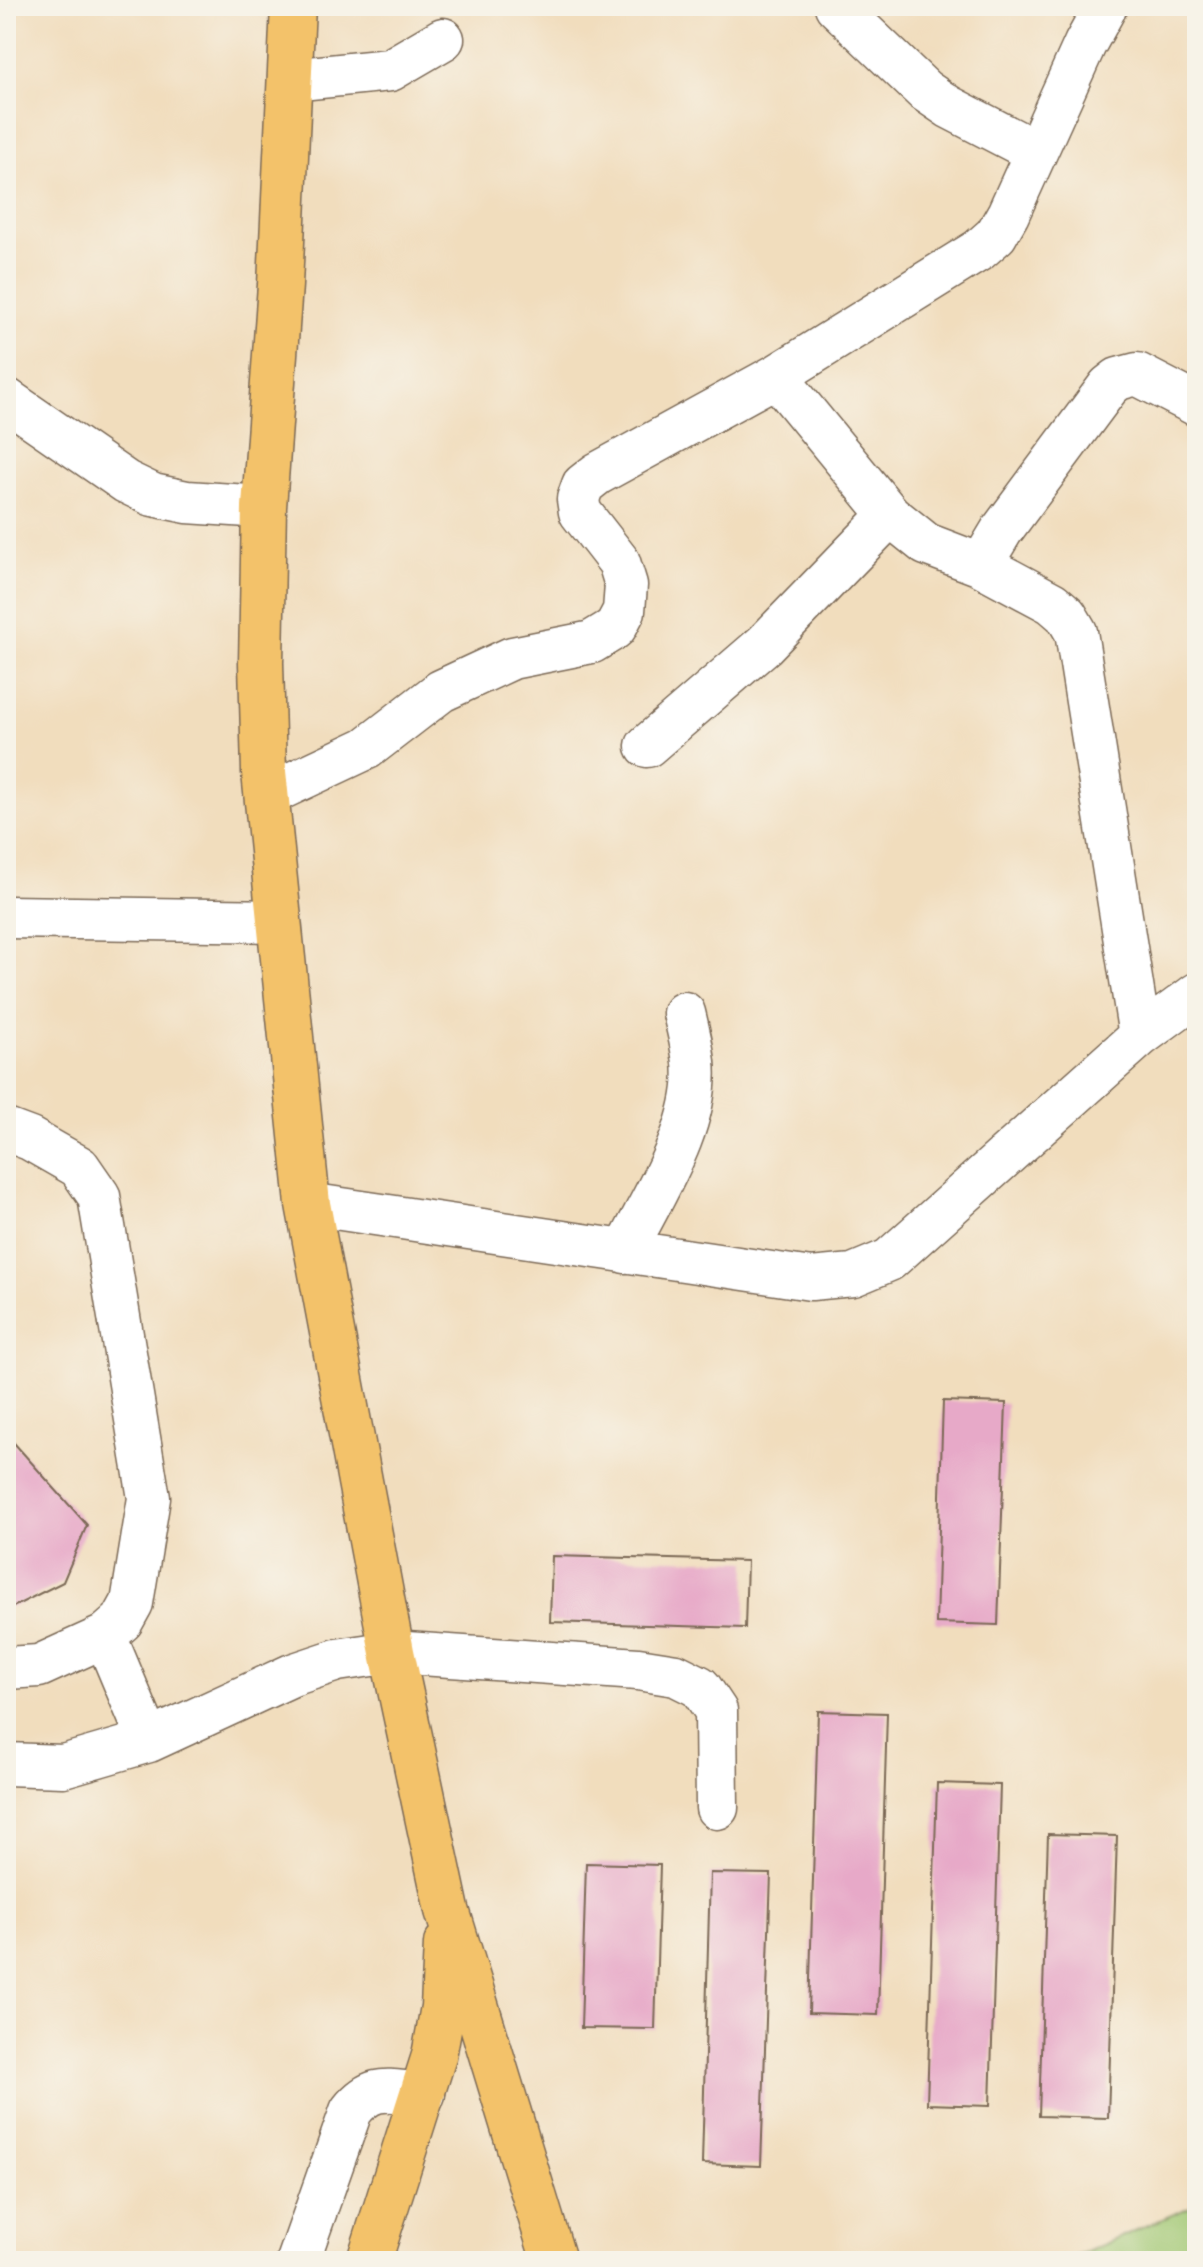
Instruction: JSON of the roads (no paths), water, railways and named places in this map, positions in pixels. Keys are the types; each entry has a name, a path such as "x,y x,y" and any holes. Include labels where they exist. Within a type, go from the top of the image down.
{"main road":[{"path":"293,6 280,285 264,507 261,663 267,795 308,1204 392,1652 447,1910 554,2261"},
{"path":"369,2261 434,2056 443,2007 447,1910"}],"street":[{"path":"836,6 924,90 949,107 1036,152"},
{"path":"267,795 367,748 441,691 512,658 592,642 615,628 624,611 626,585 619,562 580,512 578,499 583,485 597,474 776,376 979,250 996,235 1085,44 1106,6"},
{"path":"290,80 390,70 443,39"},
{"path":"981,565 1002,530 1065,444 1109,386 1118,379 1137,374 1197,405"},
{"path":"308,1204 811,1279 853,1275 889,1260 1175,1020 1076,632 1066,615 1052,603 981,565 926,544 890,515 776,376"},
{"path":"6,399 126,482 153,495 187,502 264,507"},
{"path":"647,746 764,645 890,515"},
{"path":"6,917 278,921"},
{"path":"625,1252 684,1132 692,1109 694,1064 684,1013"},
{"path":"6,1130 30,1139 79,1167 99,1196 149,1498 132,1603 122,1621 105,1636 39,1666 6,1668"},
{"path":"105,1636 149,1741"},
{"path":"6,1764 63,1766 149,1741 292,1675 337,1660 392,1652 638,1669 676,1675 700,1687 716,1711 717,1808"},
{"path":"298,2261 351,2111 362,2096 373,2090 424,2094"}]}
